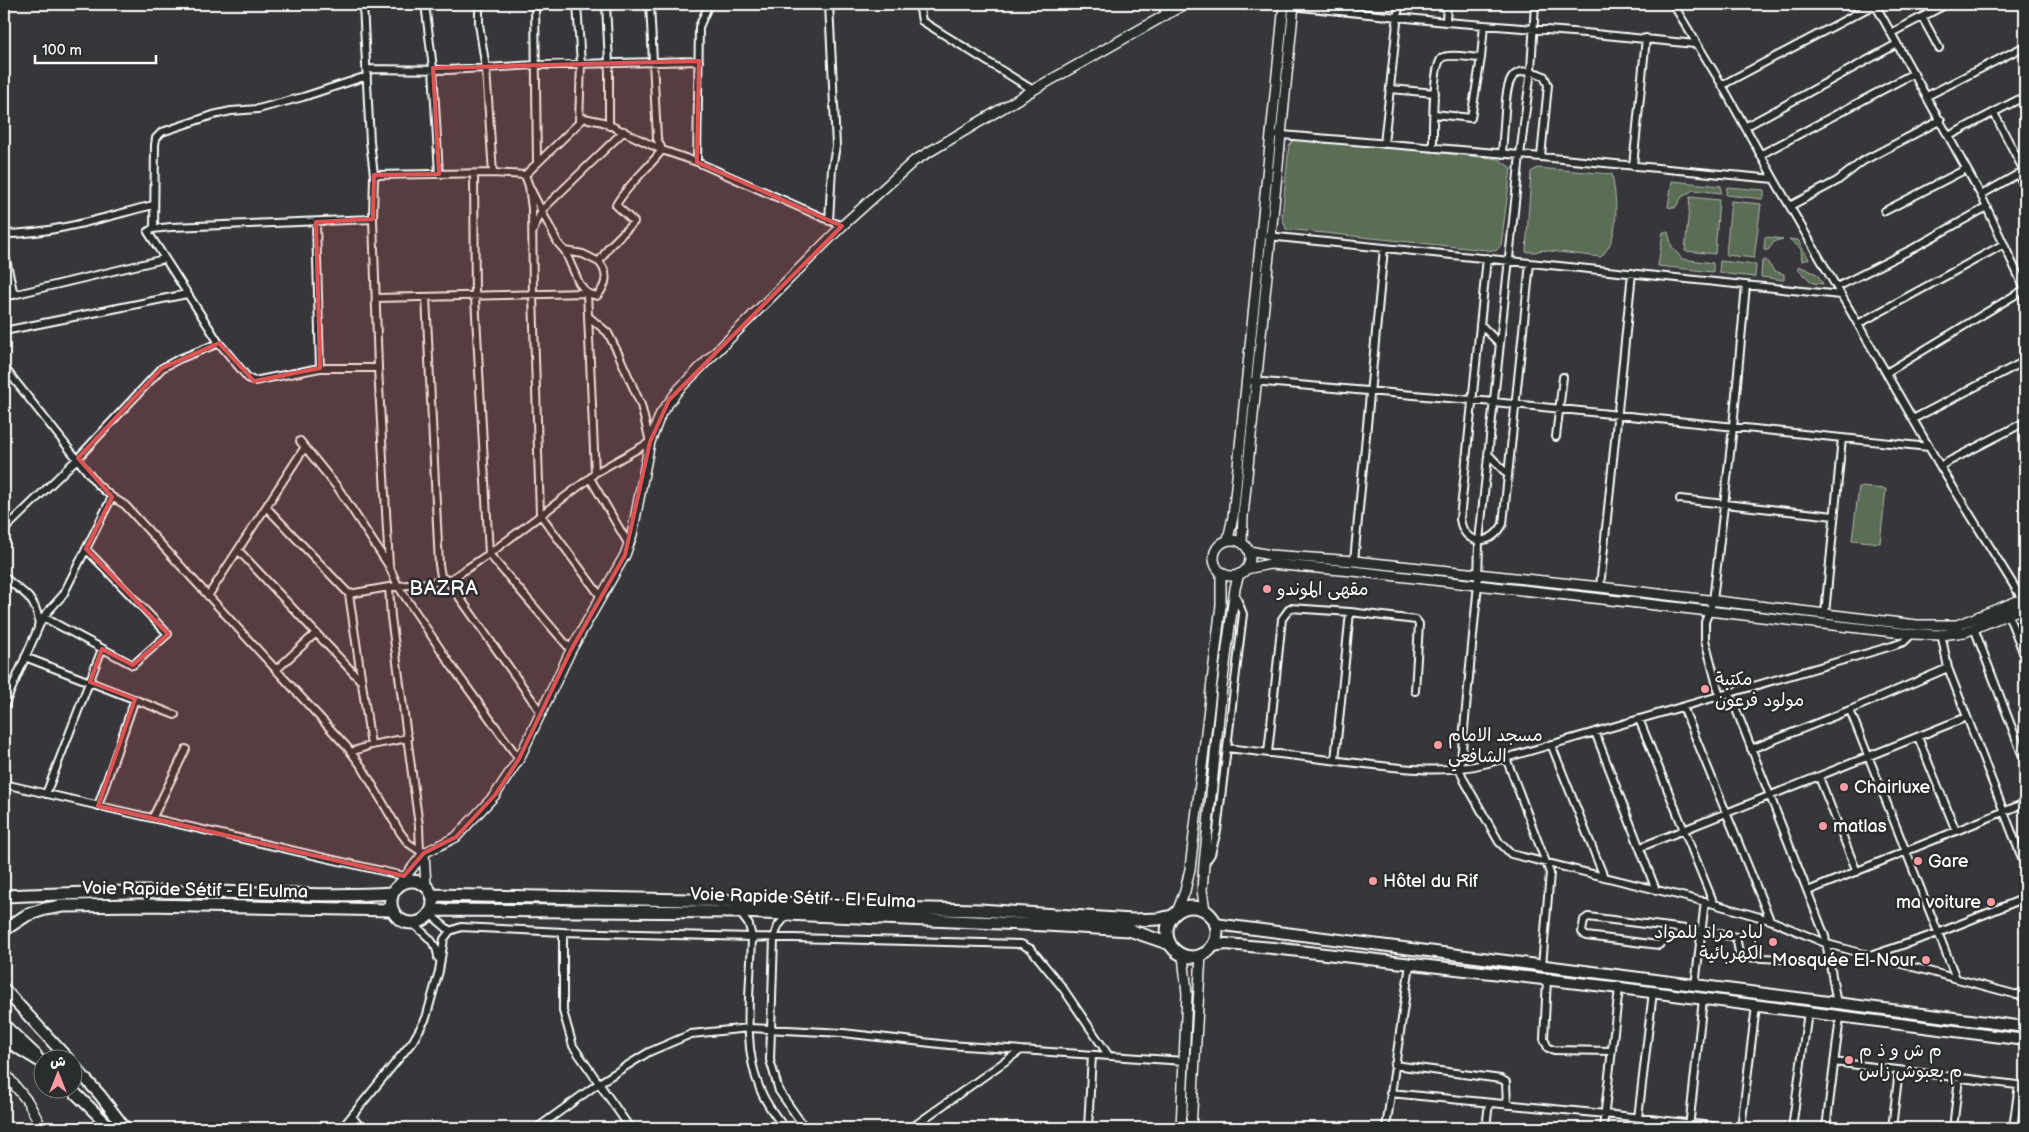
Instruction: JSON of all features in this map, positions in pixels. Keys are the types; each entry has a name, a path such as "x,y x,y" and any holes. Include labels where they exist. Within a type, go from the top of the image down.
{"highway":[{"path":"411,880 419,882 430,890 431,912 418,922 412,923 399,918 392,910 395,890 404,882 411,880"},
{"name":"Voie Rapide Sétif - El Eulma","path":"4,896 213,892 355,895 395,890"},
{"name":"Voie Rapide Sétif - El Eulma","path":"430,890 882,908 980,910 1132,920 1159,919 1175,914"},
{"name":"Voie Rapide Sétif - El Eulma","path":"4,930 27,915 63,906 146,904 392,910"},
{"path":"1191,907 1205,911 1215,924 1215,939 1212,946 1195,956 1183,955 1170,944 1167,930 1175,914 1191,907"},
{"name":"Voie Rapide Sétif - El Eulma","path":"431,912 739,912 788,914 1128,930 1170,944"},
{"path":"4,1039 32,1055"}],"main road":[{"path":"1215,924 2025,1027"},
{"path":"1212,946 1226,944 1272,948 1547,979 2025,1040"},
{"path":"4,989 60,1050"},
{"path":"4,1025 32,1052"},
{"path":"82,1076 125,1128"},
{"path":"82,1100 111,1128"}],"street":[{"path":"363,4 370,142 374,176 373,219 378,368 389,566"},
{"path":"425,4 433,68 439,174"},
{"path":"479,4 479,24 486,68 493,173"},
{"path":"534,4 537,163"},
{"path":"576,4 581,64 579,122"},
{"path":"606,4 609,63 609,126"},
{"path":"650,4 657,138 662,150"},
{"path":"696,162 699,27 709,4"},
{"path":"829,4 836,146 832,168 829,220"},
{"path":"919,4 922,21 1033,90"},
{"path":"1163,4 1165,16"},
{"path":"395,890 422,852 456,837 495,795 519,759 571,650 629,545 650,442 662,413 678,389 842,226 914,161 1033,90 1185,4"},
{"path":"1384,144 1399,4"},
{"path":"1446,22 1447,4"},
{"path":"1535,4 1531,70 1508,261 1479,540 1478,579 1460,770 1486,818 1505,849 1511,854 1714,904 1770,920 1827,944 2025,997"},
{"path":"1249,551 1278,556 1354,562 1709,611 1912,634 1941,631 1965,632 2025,602 1940,466 1760,155 1722,85 1695,44 1673,4"},
{"path":"1722,85 1864,10 1883,4"},
{"path":"1891,33 1947,4"},
{"path":"1228,540 1234,517 1260,235 1284,5 1446,22 1646,38 1695,44"},
{"path":"1205,911 1202,890 1222,687 1235,593 1250,560 1249,551 1242,542 1242,516 1294,5"},
{"path":"1876,6 1981,195 2025,290 1886,373"},
{"path":"1922,17 1939,48"},
{"path":"1434,114 1471,118 1481,58 1484,25"},
{"path":"1633,166 1646,38"},
{"path":"1745,127 1897,44"},
{"path":"1927,96 2025,46"},
{"path":"1433,148 1438,65 1442,58 1448,56 1481,58"},
{"path":"154,229 156,138 162,132 213,115 231,111 258,109 303,97 367,72 433,68 448,70 536,65 699,61"},
{"path":"1502,154 1507,85 1516,74 1531,70 1544,76 1548,86 1541,157"},
{"path":"1760,155 1914,73"},
{"path":"1391,89 1435,93"},
{"path":"1949,136 2025,96"},
{"path":"1994,112 2022,172 2025,187"},
{"path":"374,176 493,173 525,175 584,118 592,119 624,131 662,150 696,162 842,226"},
{"path":"1790,206 1837,181 1863,161 1941,120"},
{"path":"532,234 542,210 624,131"},
{"path":"1270,134 1774,179"},
{"path":"599,262 609,247 634,222 616,205 624,191 649,167 662,150"},
{"path":"1885,211 1966,169"},
{"path":"1981,195 2022,172"},
{"path":"474,174 475,297 489,554 571,650"},
{"path":"525,175 558,242 565,251 579,283 586,293 592,475 629,545"},
{"path":"529,186 532,209 540,514 601,597"},
{"path":"4,234 22,234 67,226 154,205"},
{"path":"1837,288 1987,207"},
{"path":"373,219 154,229 148,232 220,343 248,378 254,381 320,368 378,368"},
{"path":"316,222 320,368"},
{"path":"1260,235 1841,295"},
{"path":"1858,324 2004,244"},
{"path":"1354,562 1384,248"},
{"path":"376,298 586,293 596,296 601,291 607,277 606,270 599,262 583,254 565,251"},
{"path":"4,256 14,294"},
{"path":"1487,258 1460,519 1461,526 1469,537 1479,540 1494,536 1503,524 1530,263"},
{"path":"4,297 164,259"},
{"path":"1600,588 1632,274"},
{"path":"1720,697 1705,640 1705,622 1713,601 1733,427 1746,285"},
{"path":"4,331 187,294"},
{"path":"426,297 441,576 448,582 542,714"},
{"path":"588,316 608,334 618,353 642,405 650,442"},
{"path":"1480,324 1500,344"},
{"path":"4,530 78,458 162,368 179,358 220,343"},
{"path":"1913,419 2025,361"},
{"path":"4,367 97,484 124,505 350,752 362,766 400,832 408,843 422,852"},
{"path":"1556,437 1562,378"},
{"path":"1246,380 1515,404 1929,446"},
{"path":"1940,466 2025,422"},
{"path":"1825,614 1842,438"},
{"path":"300,441 338,488 389,566 398,586 451,665 519,759"},
{"path":"349,594 389,587 448,582 489,554 592,475 650,442"},
{"path":"208,596 305,447"},
{"path":"1488,454 1508,475"},
{"path":"4,706 44,617 63,595 112,497"},
{"path":"1680,499 1834,516"},
{"path":"266,507 349,594 371,744"},
{"path":"1175,914 1185,891 1190,869 1221,604 1221,573 1214,562 1214,552 1220,544 1228,540 1242,542"},
{"path":"44,617 132,665 168,634 86,549"},
{"path":"238,550 362,682"},
{"path":"1221,573 1230,576 1265,564 1275,564 1600,588 1917,625 1941,631 2006,611"},
{"path":"4,576 24,591 32,600 40,621 35,636"},
{"path":"389,587 391,617 422,852 430,890"},
{"path":"1204,864 1211,854 1218,832 1243,614 1235,593"},
{"path":"1268,753 1282,619 1290,608 1350,612 1416,620 1419,624 1415,691"},
{"path":"2006,611 2025,657"},
{"path":"1335,760 1350,612"},
{"path":"1227,748 1430,770 1460,770 1720,697 1892,646 1904,642 1917,625"},
{"path":"1974,628 2025,762"},
{"path":"1941,631 1948,668 2025,866"},
{"path":"276,670 316,632"},
{"path":"46,794 102,649"},
{"path":"25,657 175,715"},
{"path":"1751,749 1850,710 1948,668"},
{"path":"1730,694 1827,944 1837,1004"},
{"path":"98,806 135,699"},
{"path":"1683,707 1770,920"},
{"path":"1850,710 1956,978"},
{"path":"1641,847 1967,717"},
{"path":"1638,720 1714,904"},
{"path":"1595,732 1656,890"},
{"path":"1918,737 1956,832"},
{"path":"350,752 371,744 408,738"},
{"path":"1550,744 1604,877"},
{"path":"153,818 186,750"},
{"path":"1506,758 1550,873 1542,966"},
{"path":"1818,777 1857,872"},
{"path":"4,784 404,876"},
{"path":"1808,891 2025,803"},
{"path":"1872,956 1938,933 2025,898"},
{"path":"1695,986 1705,902"},
{"path":"431,912 450,931"},
{"path":"739,912 749,925 752,937 750,1051 756,1076 766,1101 784,1128"},
{"path":"788,914 778,926 774,938 770,1060 775,1081 785,1101 805,1128"},
{"path":"1666,928 1664,940 1659,945 1586,936 1582,932 1584,920 1588,917 1702,931 1736,937 1742,957 1783,959"},
{"path":"412,923 431,939 438,951 439,970"},
{"path":"342,1128 413,1041 426,1018 439,970 444,939 450,931 461,927 563,932 1020,944 1031,949 1062,987 1109,1056"},
{"path":"563,932 563,1011 574,1046 630,1128"},
{"path":"1191,1128 1201,954"},
{"path":"1181,1128 1187,994 1183,955"},
{"path":"1386,1128 1410,964"},
{"path":"1547,979 1544,1039 1548,1048 1554,1050 1612,1051"},
{"path":"1603,1128 1619,988"},
{"path":"2016,994 2025,991"},
{"path":"1638,1118 1653,992"},
{"path":"1689,1126 1703,999"},
{"path":"1741,1128 1756,1006"},
{"path":"1792,1128 1808,1012"},
{"path":"1826,1128 1840,1016"},
{"path":"537,1128 599,1084 649,1052 691,1034 749,1028 770,1028 843,1033 949,1045 1184,1061"},
{"path":"911,1128 1021,1050"},
{"path":"1088,1128 1092,1055"},
{"path":"1834,1062 2022,1085 2013,1128"},
{"path":"1394,1065 1500,1079 1506,1082 1507,1104"},
{"path":"1892,1128 1899,1070"},
{"path":"4,1072 28,1102 42,1128"},
{"path":"1953,1128 1959,1078"},
{"path":"1390,1093 1605,1114 1689,1126 1730,1128"},
{"path":"1486,1128 1489,1103"},
{"path":"352,1116 361,1128"}],"highlighted area":[{"path":"699,61 697,162 842,226 669,400 650,442 625,555 571,650 519,759 495,795 456,837 424,853 404,876 98,806 135,699 90,682 102,649 133,665 168,634 86,549 112,497 78,458 162,368 219,343 254,381 320,368 316,222 373,219 374,175 439,174 433,68"}],"green space":[{"path":"1296,138 1499,159 1511,168 1501,245 1496,251 1286,229 1282,217 1289,145"},
{"path":"1537,168 1612,174 1615,200 1615,228 1609,246 1601,257 1542,250 1526,252 1531,172"},
{"path":"1672,181 1721,186 1721,193 1693,190 1682,197 1675,208 1668,207"},
{"path":"1727,187 1764,190 1764,197 1762,199 1726,195"},
{"path":"1690,197 1719,200 1715,254 1685,251"},
{"path":"1731,201 1761,204 1754,258 1726,255"},
{"path":"1663,232 1668,232 1672,247 1682,259 1713,263 1713,272 1658,266"},
{"path":"1765,237 1783,239 1775,241 1768,250 1764,250"},
{"path":"1789,239 1798,240 1809,259 1802,261 1801,249"},
{"path":"1766,260 1774,271 1784,274 1784,280 1761,277 1762,261"},
{"path":"1720,261 1756,265 1755,277 1719,273"},
{"path":"1799,266 1817,274 1823,284 1813,283 1797,269"},
{"path":"1859,487 1886,489 1880,543 1852,540"}],"place":[{"name":"مقهى الموندو","path":"1267,589"},
{"name":"مكتبة مولود فرعون","path":"1705,689"},
{"name":"مسجد الامام الشافعي","path":"1438,745"},
{"name":"Chairluxe","path":"1844,787"},
{"name":"matlas","path":"1823,826"},
{"name":"Gare","path":"1918,861"},
{"name":"Hôtel du Rif","path":"1373,881"},
{"name":"ma voiture","path":"1991,902"},
{"name":"لباد مراد للمواد الكهربائية","path":"1773,942"},
{"name":"Mosquée El-Nour","path":"1926,960"},
{"name":"م ش و ذ م م بعبوش زاس","path":"1849,1060"}],"district":[{"name":"BAZRA","path":"444,589"}]}
